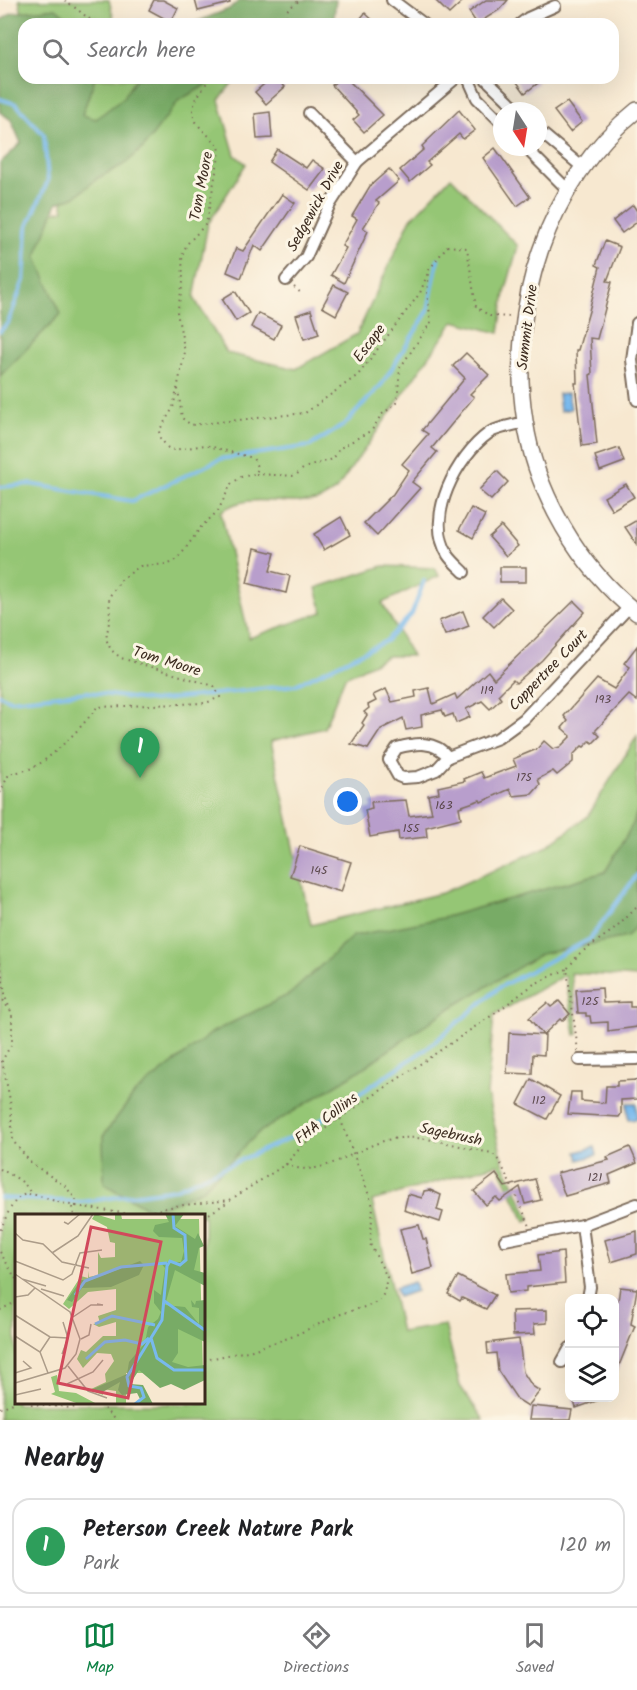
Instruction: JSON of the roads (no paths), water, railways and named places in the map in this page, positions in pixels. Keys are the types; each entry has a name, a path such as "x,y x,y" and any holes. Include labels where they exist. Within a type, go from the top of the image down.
{"main road":[{"name":"Summit Drive","path":"633,610 599,577 559,519 541,476 525,422 521,363 531,283 545,236 582,167 607,138 637,110"}],"street":[{"path":"392,0 416,18"},
{"path":"528,18 555,6"},
{"name":"Sedgewick Drive","path":"286,280 306,257 329,206 357,162 449,84"},
{"path":"471,84 477,98 493,114"},
{"path":"491,84 510,102"},
{"path":"309,112 357,162"},
{"path":"547,138 582,167"},
{"path":"534,156 568,190"},
{"path":"637,323 632,360 637,400"},
{"path":"464,572 448,555 441,536 442,505 453,471 490,432 525,422"},
{"name":"Coppertree Court","path":"448,757 440,748 418,744 397,748 389,760 398,776 410,779 436,770 448,757 498,738 524,719 633,610"},
{"path":"579,1060 637,1059"},
{"path":"505,1240 582,1225 637,1204"},
{"path":"582,1225 590,1287 589,1294"},
{"path":"562,1362 565,1357"}],"water":[{"path":"568,393 571,409 560,411 558,394"},
{"path":"627,1103 636,1103 637,1119 628,1120"},
{"path":"595,1147 597,1155 579,1160 577,1152"},
{"path":"414,1282 416,1291 398,1297 395,1288"}],"waterway":[{"path":"0,99 16,104 44,135 48,181 27,228 24,280 8,323 0,331"},
{"path":"0,487 30,484 132,501 220,459 310,446 344,425 382,384 428,311 438,259"},
{"path":"0,695 10,700 88,692 153,701 295,685 386,641 412,614 424,581"},
{"path":"0,1198 82,1202 175,1189 301,1133 426,1049 500,987 590,939 637,875"}],"place":[{"name":"Peterson Creek Nature Park","path":"140,778"}]}
